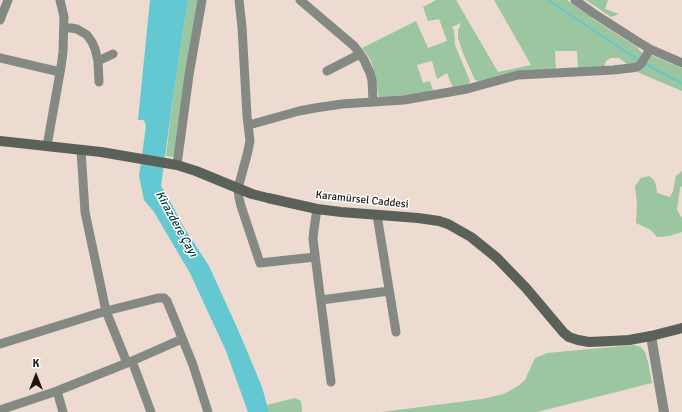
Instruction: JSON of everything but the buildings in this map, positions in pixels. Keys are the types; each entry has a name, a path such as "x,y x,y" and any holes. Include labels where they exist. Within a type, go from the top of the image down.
{"main road":[{"name":"Karamürsel Caddesi","path":"0,141 81,150 177,165 268,198 317,209 439,221 448,224 466,234 493,254 527,288 564,333 569,337 578,340 589,342 629,340 682,328"}],"street":[{"path":"0,20 8,0"},
{"path":"47,146 63,52 63,10 60,0"},
{"path":"177,165 189,75 202,0"},
{"path":"239,0 250,146 238,188 238,198 260,263 315,257"},
{"path":"300,0 354,46 360,54 372,80 373,102"},
{"path":"576,0 646,56 682,63"},
{"path":"64,28 77,29 87,35 92,42 98,61 99,82"},
{"path":"98,61 114,54"},
{"path":"327,71 360,54"},
{"path":"249,125 315,108 342,104 400,100 467,89 518,75 624,70 637,67 646,56"},
{"path":"0,58 60,72"},
{"path":"81,150 85,212 106,311 151,412"},
{"path":"317,209 313,239 330,382"},
{"path":"377,215 396,332"},
{"path":"321,300 389,291"},
{"path":"0,344 106,311 158,298 164,298 167,301 193,365 208,412"},
{"path":"651,336 664,412"},
{"path":"0,410 57,391 182,339"},
{"path":"57,391 63,412"}],"green space":[{"path":"188,0 198,0 175,157 166,156 174,90"},
{"path":"436,0 456,0 498,72 531,65 494,0 567,0 593,19 637,47 643,54 640,60 635,64 628,65 619,58 611,58 606,61 604,67 578,68 577,51 555,51 556,70 483,82 475,80 463,53 458,38 458,31 461,23 452,27 454,31 455,45 470,81 468,85 453,88 447,73 437,79 432,61 417,65 423,83 430,81 433,90 417,94 379,99 373,67 370,59 362,48 416,21 428,48 447,41 439,19 428,21 423,7"},
{"path":"586,0 608,0 605,9 619,14 611,17"},
{"path":"651,55 682,68 682,91 637,72 644,67"},
{"path":"682,171 682,186 680,188 677,210 682,218 682,232 669,236 657,237 651,230 636,223 637,204 635,186 641,178 649,176 654,180 657,193 670,197 673,191 676,176"},
{"path":"634,345 641,347 645,352 652,383 537,412 382,412 482,399 504,394 525,380 535,358 547,353"},
{"path":"295,398 301,401 302,412 269,412 267,405"}],"water":[{"name":"Kirazdere Çayı","path":"150,0 188,0 161,186 183,226 209,266 262,387 269,412 248,412 226,351 190,273 154,212 144,200 139,176 146,126 143,120 138,120"}],"waterway":[{"path":"548,0 640,61"},
{"path":"644,63 682,83"}]}
